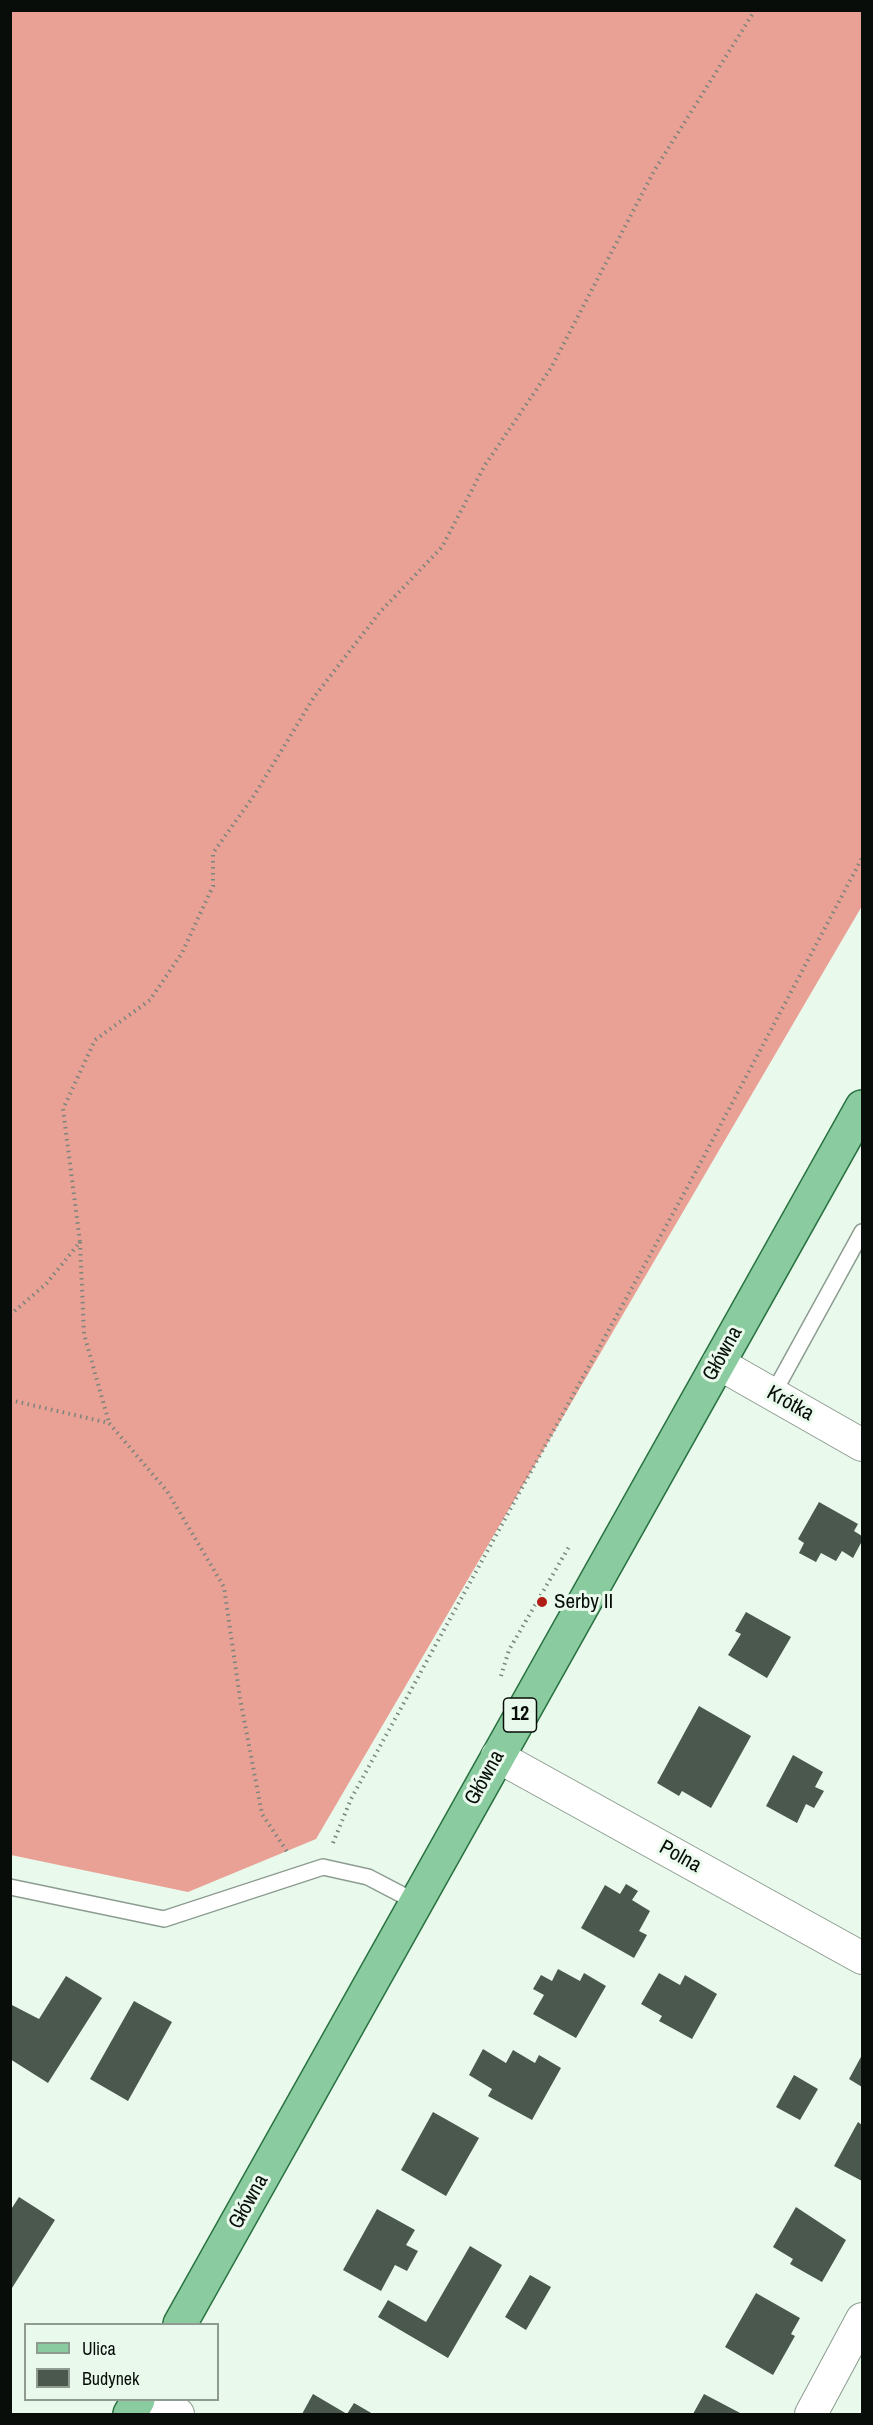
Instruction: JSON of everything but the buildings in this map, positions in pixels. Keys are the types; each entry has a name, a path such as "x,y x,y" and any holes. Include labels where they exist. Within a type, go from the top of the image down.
{"main road":[{"name":"Główna","path":"181,2323 862,1107"},
{"path":"130,2415 137,2401"}],"street":[{"name":"Krótka","path":"718,1363 862,1444"},
{"name":"Polna","path":"497,1756 862,1958"},
{"path":"811,2415 862,2319"},
{"path":"154,2401 178,2415"}],"lane":[{"path":"773,1394 862,1233"},
{"path":"10,1887 164,1919 323,1867 368,1877 416,1902"}],"path":[{"path":"302,1874 262,1814 240,1698 224,1587 167,1491 109,1423 84,1334 80,1242 63,1109 95,1040 150,1000 182,953 213,886 213,854 255,794 314,697 380,612 442,547 485,465 551,368 654,171 755,10"},
{"path":"323,1867 351,1798 694,1175 862,858"},
{"path":"10,1315 46,1284 80,1242"},
{"path":"10,1400 109,1423"}],"shaded area":[{"path":"11,10 862,11 862,906 316,1839 188,1892 11,1855"}],"place":[{"name":"Serby II","path":"542,1602"}]}
